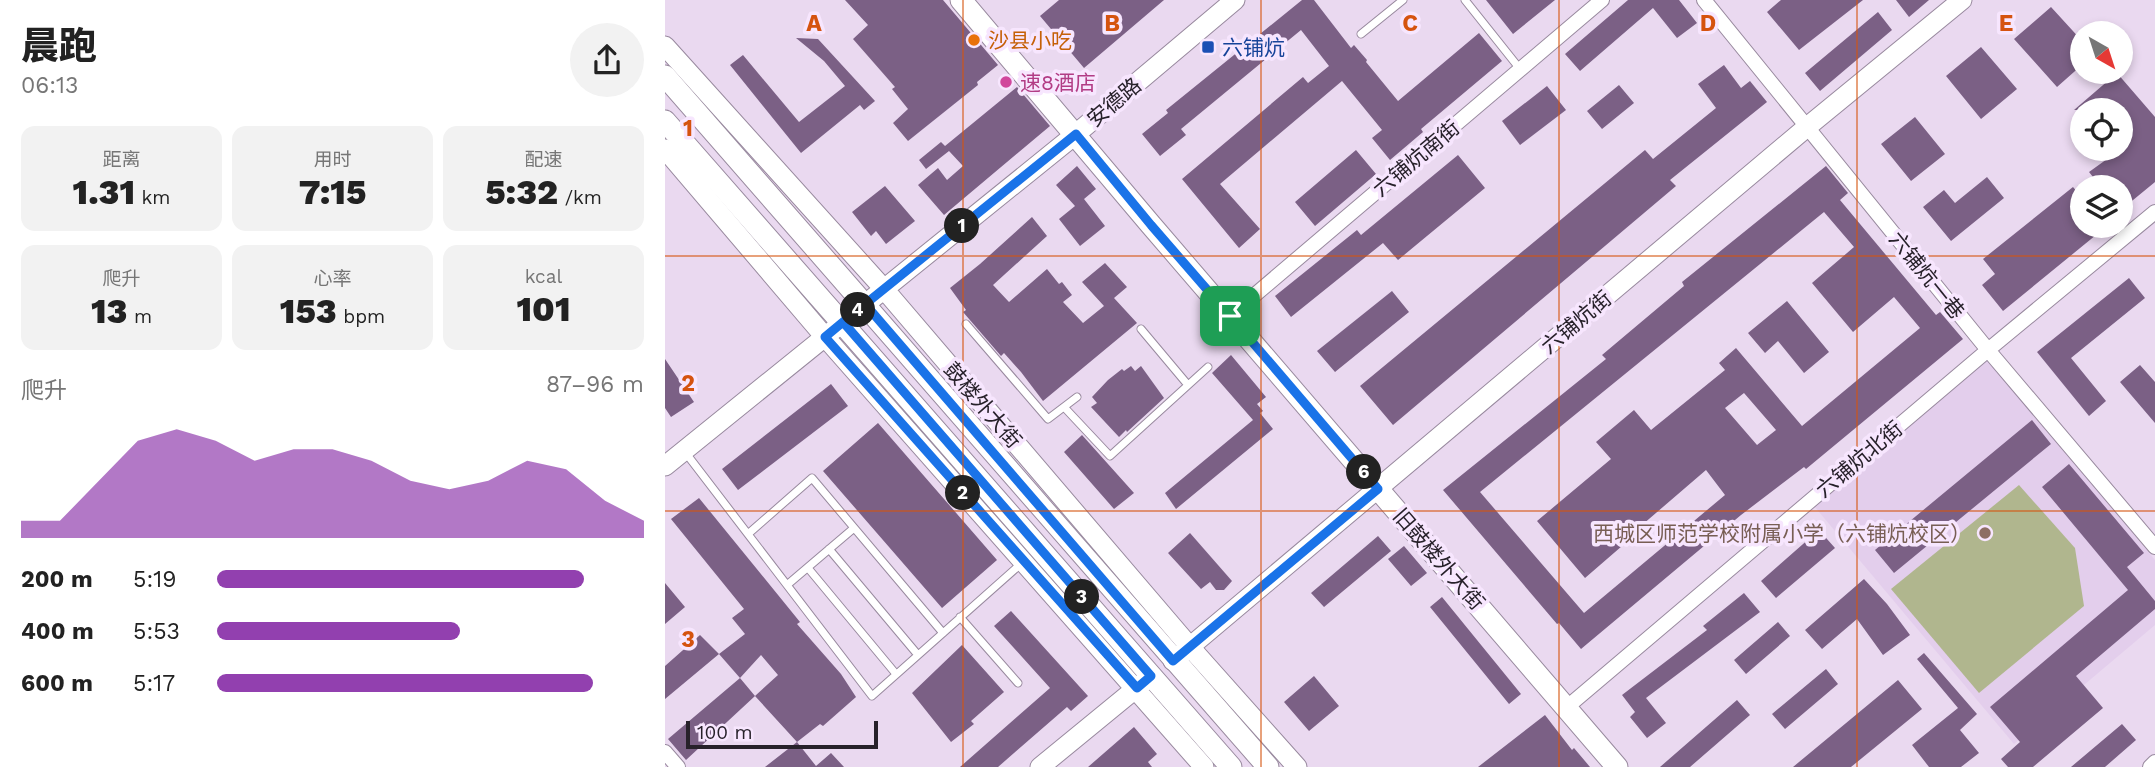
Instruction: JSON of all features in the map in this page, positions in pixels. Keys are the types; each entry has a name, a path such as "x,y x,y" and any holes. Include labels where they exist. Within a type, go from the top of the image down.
{"main road":[{"name":"旧鼓楼外大街","path":"961,0 1159,235 1617,767"},
{"name":"鼓楼外大街","path":"665,76 1268,767"},
{"path":"665,121 843,322 1144,682 1231,767"}],"street":[{"name":"安德路","path":"665,466 1076,134 1235,0"},
{"name":"六铺炕南街","path":"1230,316 1602,0"},
{"name":"六铺炕一巷","path":"1705,0 1988,350 2155,547"},
{"name":"六铺炕街","path":"1173,661 1807,127 1962,0"},
{"name":"鼓楼外大街","path":"665,46 884,289 1190,647 1297,767"},
{"path":"665,149 825,337 1024,561 1144,682 1205,767"},
{"name":"六铺炕北街","path":"1566,708 2155,212"},
{"path":"1040,767 1144,682"},
{"path":"665,752 677,767"},
{"path":"2150,767 2155,762"}],"lane":[{"path":"1361,34 1403,0"},
{"path":"1465,0 1520,69"},
{"path":"965,324 1048,419 1077,397"},
{"path":"1141,329 1188,386"},
{"path":"1064,407 1110,456 1209,367"},
{"path":"684,451 872,696 1024,561"},
{"path":"748,534 812,478 943,633"},
{"path":"787,585 854,528"},
{"path":"829,549 918,655"},
{"path":"808,568 896,674"},
{"path":"960,617 1018,682"}],"shaded area":[{"name":"西城区师范学校附属小学（六铺炕校区）","path":"1988,360 2155,560 2155,625 2014,744 1814,506"}],"green space":[{"path":"2019,485 2075,548 2084,606 1979,693 1891,589"}],"building":[{"path":"845,0 943,0 998,65 977,82 978,85 908,141 893,123 908,109 892,89 895,87 853,39 868,25"},
{"path":"1059,0 1164,0 1084,68 1040,16"},
{"path":"1302,0 1314,0 1351,48 1354,45 1367,60 1398,101 1479,33 1502,61 1421,129 1423,132 1390,160 1372,138 1382,130 1342,81 1220,184 1260,229 1239,248 1182,179 1303,77 1308,83 1329,66 1301,30 1181,129 1186,135 1160,156 1142,134 1168,113 1166,110"},
{"path":"1486,0 1555,0 1513,34"},
{"path":"1628,0 1679,0 1697,23 1677,38 1653,8 1580,71 1565,54"},
{"path":"1781,0 1863,0 1799,50 1767,12"},
{"path":"1896,0 1929,0 1909,17"},
{"path":"2051,7 2070,28 2070,76 2057,87 2014,39"},
{"path":"1878,12 1892,30 1820,91 1805,73"},
{"path":"796,38 818,39 875,101 864,110 860,105 801,153 730,65 743,55 799,122 845,86 824,61"},
{"path":"1981,47 2017,89 1981,119 1946,76"},
{"path":"1724,65 1741,88 1750,81 1767,102 1670,180 1676,186 1393,425 1360,386 1645,150 1653,159 1716,108 1698,84"},
{"path":"2104,84 2126,84 2155,117 2155,182 2133,200 2133,175 2091,175 2089,172 2104,161 2133,161 2133,98 2088,98"},
{"path":"1619,85 1634,103 1602,129 1587,111"},
{"path":"1547,86 1566,110 1520,145 1502,121"},
{"path":"1017,87 1050,126 944,215 918,185 938,168 947,180 963,166 949,151 926,169 919,160 941,142 945,146"},
{"path":"1915,117 1945,154 1911,181 1881,144"},
{"path":"1356,150 1376,174 1315,226 1295,202"},
{"path":"1458,155 1485,188 1398,260 1383,243 1291,317 1275,296 1357,230 1361,235"},
{"path":"1077,166 1096,189 1084,199 1105,226 1080,246 1059,219 1075,206 1056,185"},
{"path":"1826,166 1848,193 1840,200 1936,315 1940,312 1963,339 1806,469 1804,467 1741,515 1581,649 1443,490 1606,359 1602,355 1684,286 1682,282","holes":["1824,212 1854,247 1812,283 1853,332 1894,297 1920,328 1802,426 1736,348 1719,363 1725,370 1651,430 1634,410 1596,442 1611,459 1537,521 1585,578 1706,470 1725,495 1584,613 1480,492","1744,393 1776,430 1757,445 1725,408"]},
{"path":"1987,177 2004,198 1951,241 1923,207 1944,190 1955,203"},
{"path":"885,186 915,221 886,244 876,231 871,236 852,212"},
{"path":"2070,189 2070,238 2092,238 2003,311 1982,285 1995,274 1983,259"},
{"path":"1032,217 1047,236 993,285 1009,302 1047,269 1072,295 1063,302 1083,323 1104,306 1082,282 1105,263 1127,287 1114,298 1137,323 1043,401 1004,353 1001,356 963,312 966,310 950,288"},
{"path":"2129,278 2145,298 2071,358 2106,401 2089,416 2037,352"},
{"path":"1392,291 1409,312 1335,372 1317,351"},
{"path":"1787,301 1829,352 1804,373 1778,341 1765,353 1748,333"},
{"path":"1231,355 1266,397 1257,404 1263,411 1260,413 1273,429 1176,509 1165,493 1253,420 1212,373"},
{"path":"665,359 694,402 671,417 665,408"},
{"path":"2140,365 2155,382 2155,423 2120,382"},
{"path":"1131,366 1135,371 1141,366 1164,398 1119,437 1091,407 1097,403 1092,397 1108,380 1122,369 1124,371"},
{"path":"831,384 848,406 738,490 722,469"},
{"path":"2032,420 2051,444 1894,573 1875,550"},
{"path":"878,423 997,560 942,608 823,471"},
{"path":"1082,435 1134,493 1114,509 1064,452"},
{"path":"2069,464 2144,553 2127,567 2155,601 2155,609 2076,676 2103,708 2033,767 2008,767 2001,759 2020,742 1990,707 2128,590 2042,487"},
{"path":"699,498 800,622 797,624 841,674 856,697 823,726 820,724 797,742 755,696 778,675 761,655 740,678 719,654 745,634 732,618 744,609 671,519"},
{"path":"1819,530 1835,548 1776,598 1761,581"},
{"path":"1190,533 1232,581 1224,590 1216,590 1210,582 1201,589 1168,553"},
{"path":"1378,536 1391,551 1324,607 1311,593"},
{"path":"1404,546 1427,573 1411,586 1388,559"},
{"path":"1864,579 1910,635 1883,655 1857,619 1822,649 1805,630"},
{"path":"665,583 685,607 665,624"},
{"path":"1744,593 1760,612 1646,698 1666,723 1647,738 1630,717 1635,712 1622,695 1707,630 1703,626"},
{"path":"1442,597 1521,694 1509,704 1430,607"},
{"path":"1011,611 1088,696 1071,711 1067,707 998,767 960,767 1050,688 994,626"},
{"path":"1778,622 1790,636 1746,674 1734,660"},
{"path":"700,635 719,654 665,699 665,666"},
{"path":"962,645 1004,692 971,721 974,724 951,742 912,693"},
{"path":"1924,653 1977,714 1960,730 1979,753 1961,767 1929,767 1912,745 1958,708 1917,659"},
{"path":"1826,669 1838,684 1785,729 1772,714"},
{"path":"1314,676 1339,706 1309,731 1284,702"},
{"path":"740,678 755,696 686,760 668,739"},
{"path":"1898,680 1922,709 1851,767 1793,767"},
{"path":"1737,700 1750,715 1690,767 1660,767"},
{"path":"1545,715 1572,750 1574,748 1590,767 1478,767"},
{"path":"2122,724 2136,740 2105,767 2071,767"},
{"path":"1134,727 1157,754 1148,762 1152,767 1088,767"},
{"path":"797,742 816,766 831,753 844,767 765,767"}],"place":[{"name":"沙县小吃","path":"974,40"},
{"name":"六铺炕","path":"1208,47"},
{"name":"速8酒店","path":"1006,82"},
{"name":"西城区师范学校附属小学（六铺炕校区）","path":"1985,533"}],"route":[{"path":"1230,316 1076,134 843,322 825,337 1137,688 1151,676 843,322 865,304 1173,661 1378,489 1230,316"}]}
